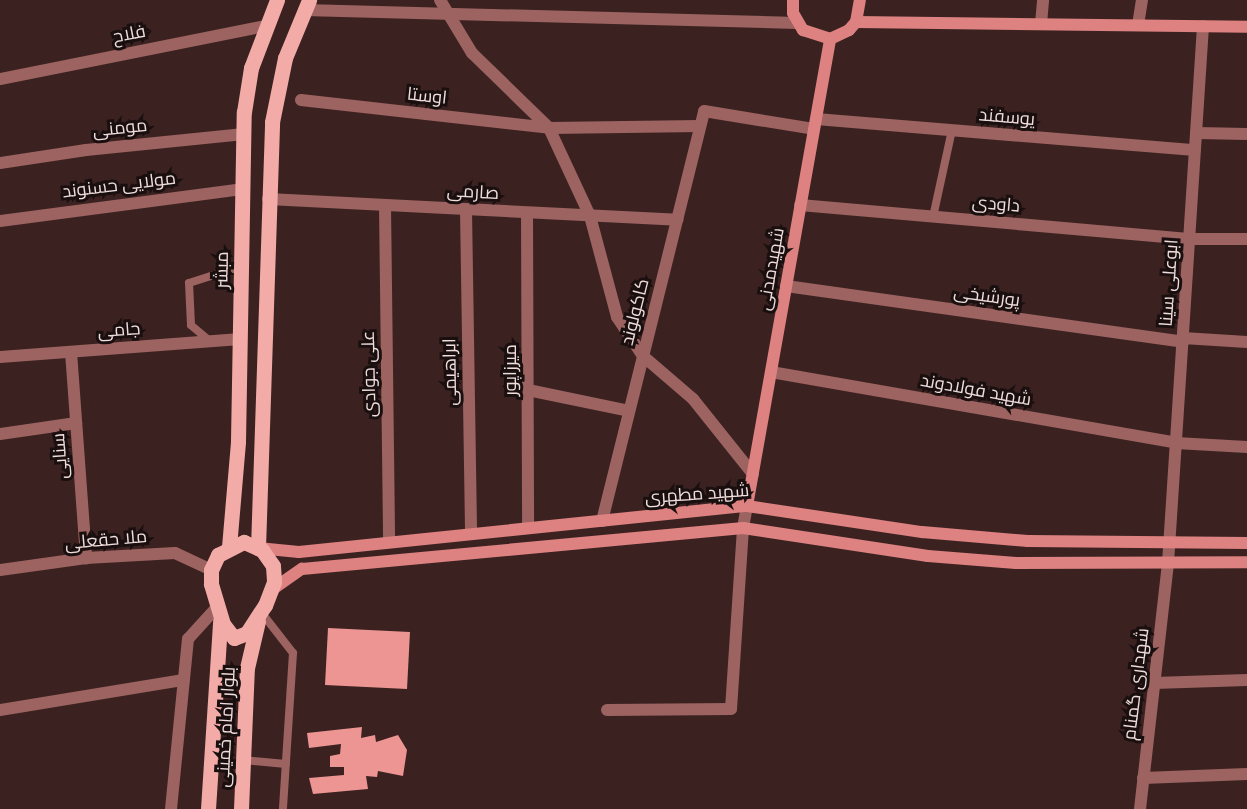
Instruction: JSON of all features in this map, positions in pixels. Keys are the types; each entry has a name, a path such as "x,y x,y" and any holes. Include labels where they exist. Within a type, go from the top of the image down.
{"main road":[{"name":"مبشر","path":"229,547 238,441 244,134 251,68 277,0"},
{"path":"793,0 797,23 811,35 830,39 849,30 856,22 860,0"},
{"path":"258,548 268,200 276,92 306,5"},
{"path":"856,22 1247,27"},
{"name":"شهیدمدنی","path":"747,506 830,39"},
{"name":"شهید مطهری","path":"258,548 299,552 747,506 922,532 993,538 1247,543"},
{"name":"شهید مطهری","path":"270,591 302,569 743,528 928,556 1053,564 1247,562"},
{"path":"244,542 258,548 273,566 270,591 261,612 241,638 228,634 219,610 211,570 218,555 229,547 244,542"},
{"name":"بلوار امام خمینی","path":"208,809 219,610"},
{"name":"بلوار امام خمینی","path":"241,809 247,668 261,612"}],"street":[{"path":"440,0 472,53 549,128 590,216 617,317 643,356 693,399 753,474"},
{"path":"1041,24 1043,0"},
{"path":"1138,25 1142,0"},
{"path":"306,5 450,14 797,23"},
{"name":"فلاح","path":"0,78 266,26"},
{"name":"ابوعلی سینا","path":"1170,543 1203,26"},
{"name":"اوستا","path":"301,100 549,128 700,126"},
{"name":"یوسفند","path":"704,111 815,124 952,130 1195,150"},
{"name":"کاکولوند","path":"602,521 704,111"},
{"path":"1196,133 1247,134"},
{"name":"مومنی","path":"0,163 110,147 244,134"},
{"name":"مولایی حسنوند","path":"0,221 244,189"},
{"name":"صارمی","path":"268,200 677,220"},
{"name":"علی جوادی","path":"386,205 389,542"},
{"name":"داودی","path":"800,205 1190,239 1247,239"},
{"name":"ابراهیمی","path":"466,210 471,534"},
{"name":"میرزاپور","path":"527,213 528,527"},
{"name":"پورشیخی","path":"786,286 1183,340 1247,342"},
{"name":"جامی","path":"0,357 240,339"},
{"name":"سنایی","path":"71,352 86,558"},
{"name":"شهید فولادوند","path":"771,372 1176,443 1247,447"},
{"path":"528,390 629,411"},
{"path":"0,434 76,423"},
{"path":"607,710 731,709 743,528 747,506"},
{"name":"شهداری گمنام","path":"1140,809 1170,543"},
{"name":"ملا حقعلی","path":"0,570 86,558 175,553 211,570"},
{"path":"171,809 189,639 219,610"},
{"path":"0,710 184,680"},
{"path":"1154,682 1247,680"},
{"path":"1143,778 1247,774"}],"lane":[{"path":"933,217 952,130"},
{"path":"211,342 191,325 189,283 242,266"},
{"path":"261,612 293,653 283,809"},
{"path":"243,760 286,764"}],"building":[{"path":"328,628 410,632 407,689 325,685"},
{"path":"362,727 361,738 375,735 376,742 398,735 407,750 403,776 378,771 377,777 366,776 368,789 313,794 309,778 344,775 344,767 330,767 330,756 340,754 341,744 309,748 307,733"}]}
